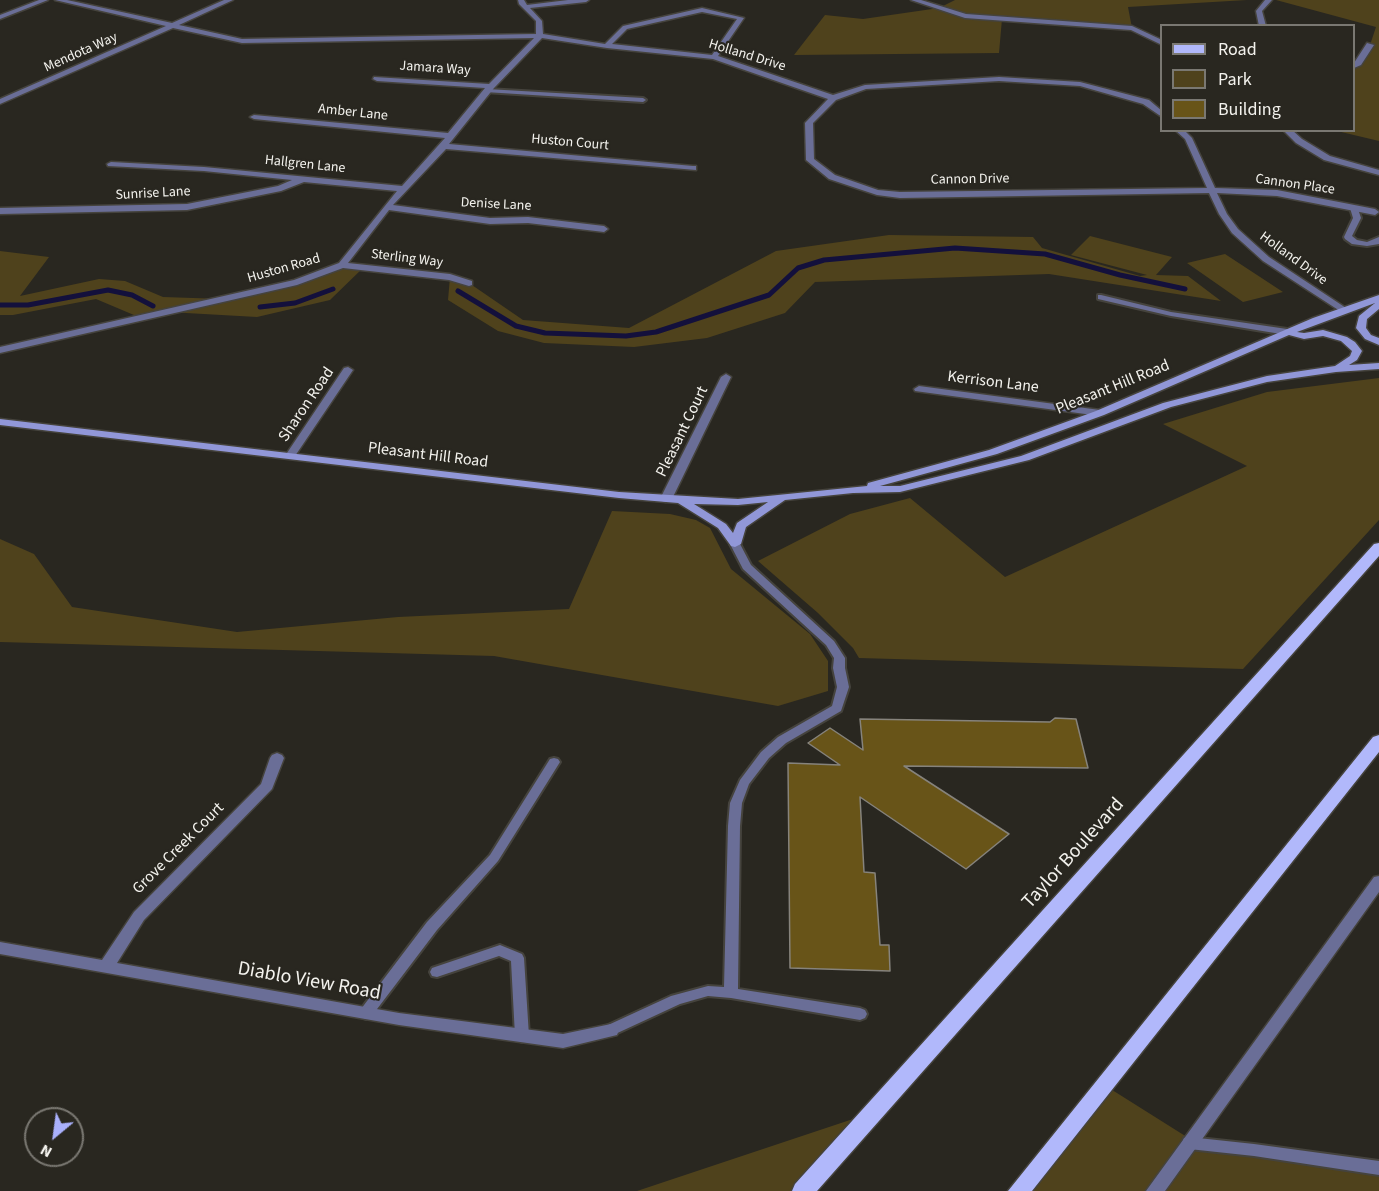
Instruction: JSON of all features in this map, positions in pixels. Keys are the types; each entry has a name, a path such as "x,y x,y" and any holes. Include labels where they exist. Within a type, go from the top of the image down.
{"main road":[{"name":"Pleasant Hill Road","path":"853,490 993,452 1100,413 1287,332 1379,298"},
{"path":"1379,304 1362,318 1361,328 1368,337 1379,342"},
{"path":"1287,332 1304,336 1323,333 1344,339 1352,344 1357,351 1354,358 1336,369"},
{"name":"Pleasant Hill Road","path":"0,422 666,499 738,501 781,499 853,490 900,489 1024,458 1167,405 1267,379 1336,369 1379,366"},
{"path":"735,544 741,525 781,499"},
{"path":"681,500 722,526 735,544"},
{"name":"Taylor Boulevard","path":"803,1191 1379,547"},
{"path":"1019,1191 1379,741"}],"street":[{"path":"0,16 45,0"},
{"name":"Holland Drive","path":"58,0 242,41 540,36 607,46 714,57 833,98"},
{"name":"Mendota Way","path":"0,102 231,0"},
{"path":"522,3 546,0"},
{"path":"522,3 586,0"},
{"path":"914,0 965,16 1132,28 1160,42"},
{"path":"1262,24 1259,11 1269,0"},
{"path":"522,3 539,21 540,36"},
{"path":"607,46 625,27 702,10 741,18 714,57"},
{"name":"Huston Road","path":"0,350 297,282 342,265 402,189 444,146 489,89 540,36"},
{"path":"1355,65 1370,45"},
{"name":"Jamara Way","path":"377,79 489,89"},
{"path":"833,98 865,87 999,79 1046,80 1080,84 1114,92 1146,102 1160,114"},
{"name":"Cannon Drive","path":"833,98 809,123 810,160 832,177 877,192 900,195 1211,190"},
{"name":"Amber Lane","path":"254,117 450,136"},
{"name":"Holland Drive","path":"1181,132 1188,138 1211,190 1235,231 1266,259 1342,310"},
{"path":"1289,132 1299,141 1327,158 1379,173"},
{"name":"Huston Court","path":"444,146 693,168"},
{"name":"Hallgren Lane","path":"111,164 204,169 402,189"},
{"name":"Sunrise Lane","path":"0,211 187,207 281,188 305,178"},
{"name":"Cannon Place","path":"1211,190 1277,193 1377,213"},
{"name":"Denise Lane","path":"387,207 490,221 528,220 604,229"},
{"name":"Sterling Way","path":"342,265 450,277 469,283"},
{"name":"Sharon Road","path":"290,456 348,370"},
{"name":"Pleasant Court","path":"666,499 726,377"},
{"name":"Kerrison Lane","path":"919,389 1100,413"},
{"name":"Grove Creek Court","path":"106,967 139,916 267,786 277,758"},
{"path":"1155,1191 1379,881"},
{"name":"Diablo View Road","path":"0,948 366,1013 522,1036 563,1041 610,1030"}],"lane":[{"path":"489,89 643,100"},
{"path":"1354,208 1357,218 1348,237 1355,242 1367,244 1379,239"},
{"path":"1101,297 1160,312 1287,332"},
{"path":"731,993 736,803 744,783 765,755 782,740 837,708 843,687 839,668 840,658 830,643 747,567 735,544"},
{"path":"366,1013 432,926 494,858 554,762"},
{"path":"437,972 500,950 517,958 522,1036"},
{"path":"610,1030 687,997 708,991 860,1014"},
{"path":"1189,1143 1254,1149 1379,1168"}],"green space":[{"path":"955,0 1247,0 1128,7 1132,28 1002,19 999,53 794,55 825,15 863,19 939,8"},
{"path":"1276,0 1379,0 1379,141 1341,132 1355,132 1355,65 1370,45 1376,27"},
{"path":"889,235 1033,237 1042,248 1140,276 1147,275 1071,255 1090,236 1172,257 1156,275 1188,276 1221,301 1049,274 815,282 785,313 707,338 634,347 544,343 498,331 448,300 450,277 469,283 523,320 629,328 776,251"},
{"path":"0,251 49,257 20,296 99,279 125,281 163,297 223,299 297,282 342,265 364,267 330,300 257,317 168,312 141,318 96,299 13,315 0,315"},
{"path":"1225,254 1283,292 1243,302 1187,263"},
{"path":"1379,378 1379,520 1243,669 859,658 853,648 818,613 758,561 850,514 910,498 1005,577 1247,466 1163,424 1267,392"},
{"path":"612,511 670,514 696,520 710,528 731,569 810,634 828,661 828,691 778,706 494,656 0,642 0,539 34,554 72,607 237,632 398,617 569,609"},
{"path":"1109,1088 1198,1144 1379,1174 1379,1191 1025,1191"},
{"path":"874,1112 803,1191 637,1191"}],"building":[{"path":"1055,718 1076,719 1088,768 904,766 1009,834 966,869 860,797 864,872 875,873 880,945 889,945 890,971 790,968 788,763 840,765 808,743 830,728 863,750 860,719 1050,722"}],"waterway":[{"path":"458,291 516,326 545,333 626,336 656,332 769,295 798,268 824,260 955,248 1045,254 1120,275 1185,289"},
{"path":"260,307 295,303 333,289"},
{"path":"0,305 28,305 108,290 132,295 153,306"}]}
